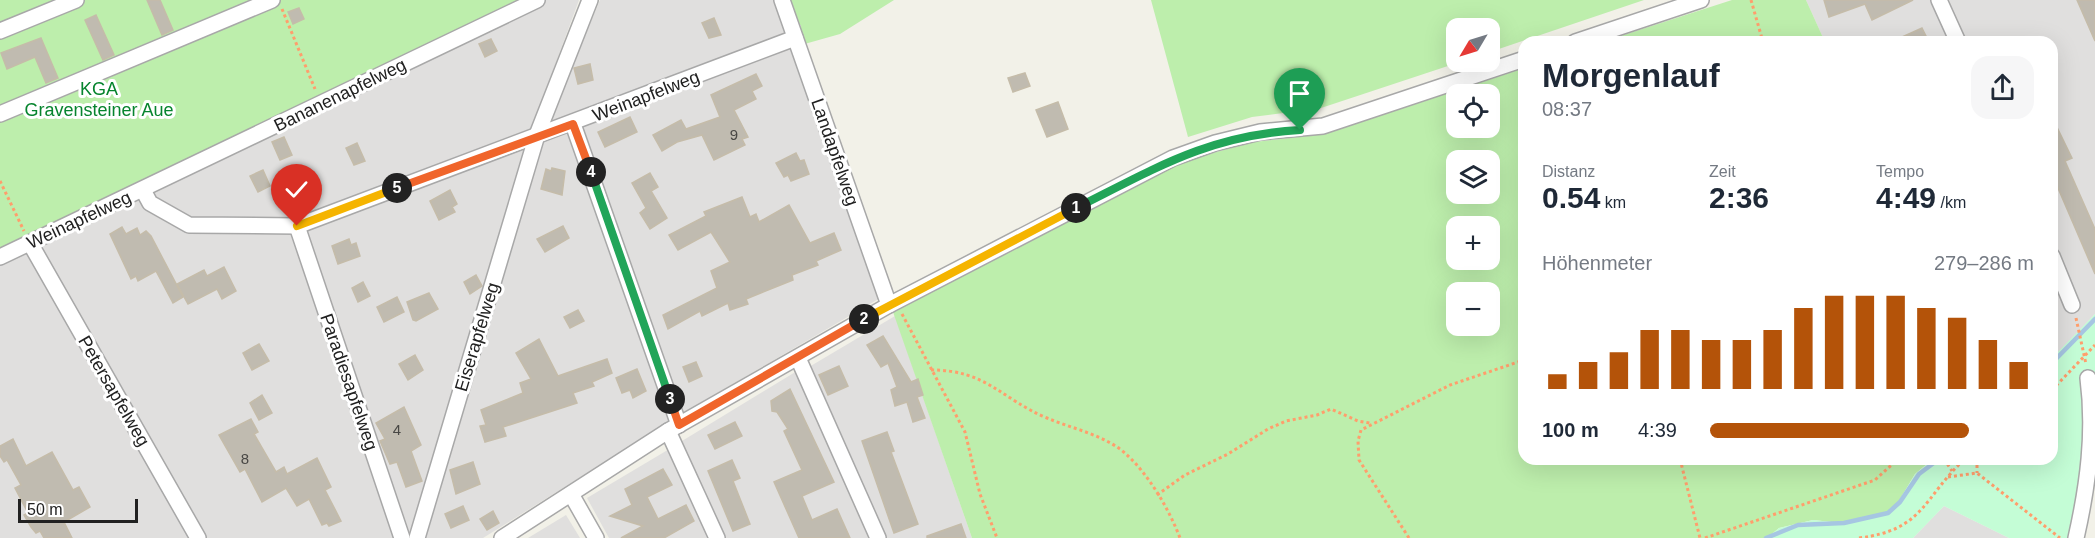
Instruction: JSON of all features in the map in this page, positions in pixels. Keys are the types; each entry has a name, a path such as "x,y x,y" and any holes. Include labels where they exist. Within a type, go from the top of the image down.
{"street":[{"path":"0,31 76,0"},
{"path":"0,114 272,0"},
{"name":"Bananenapfelweg","path":"143,190 537,0"},
{"name":"Eiserapfelweg","path":"417,538 537,135 590,0"},
{"name":"Landapfelweg","path":"782,0 892,303"},
{"path":"1593,36 1701,0"},
{"path":"1939,0 1955,36"},
{"name":"Weinapfelweg","path":"0,257 143,190 150,203 189,225 297,226 537,135 573,124 795,38"},
{"path":"502,538 674,428 892,303 1173,158 1215,143 1260,132 1323,126 1518,61"},
{"path":"573,124 674,428 717,538"},
{"name":"Paradiesapfelweg","path":"297,226 402,538"},
{"name":"Petersapfelweg","path":"30,243 198,538"},
{"path":"2058,271 2072,305"},
{"path":"798,358 878,538"},
{"path":"2076,538 2088,482 2092,415 2088,378"},
{"path":"571,494 596,538"}],"path":[{"path":"278,0 321,105"},
{"path":"1751,0 1761,36"},
{"path":"0,181 30,243"},
{"path":"892,303 965,432 980,494 997,538"},
{"path":"2077,323 2085,356"},
{"path":"2058,384 2095,345"},
{"path":"1408,538 1359,460 1358,441 1361,430 1450,385 1518,362"},
{"path":"931,370 955,370 976,377 1045,418 1107,441 1124,452 1137,465 1169,512 1180,538"},
{"path":"1157,495 1185,475 1286,421 1317,415 1331,409 1358,422 1371,423"},
{"path":"1682,465 1700,538"},
{"path":"1705,538 1875,480 1891,465"},
{"path":"1948,465 1952,471"},
{"path":"1859,538 1886,535 1919,516 1946,477 1958,465"},
{"path":"1977,465 1977,473"},
{"path":"1946,477 1977,473 2014,499 2061,538"}],"shaded area":[{"path":"526,0 579,0 525,147 540,142 600,0 783,0 801,25 801,46 887,294 683,413 483,538 0,538 0,263"},
{"path":"1806,0 2095,0 2095,314 2058,354 2058,36 1822,36"},
{"path":"895,316 972,538 885,538 809,367"},
{"path":"797,371 872,538 725,538 682,441"},
{"path":"671,448 712,538 609,538 587,498"},
{"path":"1944,506 2009,538 1913,538"},
{"path":"566,515 580,538 528,538"}],"green space":[{"name":"KGA Gravensteiner Aue","path":"0,0 524,0 0,258"},
{"path":"783,0 894,0 840,34 801,45 801,25 797,26"},
{"path":"1151,0 1644,0 1537,36 1518,36 1518,43 1500,49 1500,18 1446,18 1446,67 1321,108 1252,117 1188,137"},
{"path":"1732,0 1806,0 1822,36 1621,36"},
{"path":"1518,70 1518,465 1926,465 1915,474 1893,511 1841,523 1813,520 1779,528 1767,538 972,538 893,312 956,275 1175,163 1254,142 1324,134 1446,94 1446,138 1500,138 1500,84 1476,84"},
{"path":"2095,314 2095,373 2084,413 2081,472 2068,538 2009,538 1944,506 1913,538 1767,538 1779,528 1813,520 1841,523 1893,511 1915,474 1926,465 2058,465 2058,352"}],"building":[{"path":"147,0 160,0 173,30 162,35"},
{"path":"1824,0 1913,0 1872,20 1865,4 1829,17"},
{"path":"2077,0 2095,0 2095,41"},
{"path":"299,8 304,19 293,24 288,12"},
{"path":"96,15 114,55 103,60 85,20"},
{"path":"714,18 721,35 709,38 702,23"},
{"path":"1922,28 1926,36 1904,36"},
{"path":"41,38 58,78 46,83 35,57 7,69 1,53"},
{"path":"491,39 497,51 485,57 479,44"},
{"path":"590,64 593,80 578,84 574,68"},
{"path":"1025,73 1030,86 1013,92 1008,78"},
{"path":"756,74 762,86 752,91 756,99 734,110 748,137 742,139 745,145 714,160 702,135 677,142 662,151 653,135 681,120 686,129 720,117 711,95"},
{"path":"1058,102 1068,129 1047,137 1036,110"},
{"path":"630,117 637,132 605,147 598,132"},
{"path":"2058,129 2072,158 2065,161 2095,229 2095,274 2058,188"},
{"path":"284,137 292,155 280,160 272,142"},
{"path":"357,143 365,161 354,165 346,148"},
{"path":"796,153 800,161 804,160 809,174 791,181 788,175 784,177 776,163"},
{"path":"552,168 565,171 562,195 541,189 546,169 551,171"},
{"path":"263,170 270,186 258,192 250,176"},
{"path":"650,173 658,187 651,191 667,218 650,229 640,213 646,208 632,183"},
{"path":"450,190 457,204 452,207 455,212 439,220 430,201"},
{"path":"742,197 750,217 756,214 759,222 789,205 810,243 834,233 841,250 816,261 818,265 792,275 793,280 746,299 748,304 730,310 728,303 702,316 700,311 668,329 663,315 717,288 711,271 730,262 711,232 678,250 669,235 706,216 704,212"},
{"path":"563,226 569,238 545,252 537,239"},
{"path":"122,227 126,234 137,228 140,235 146,231 151,236 183,297 173,303 156,271 138,281 136,276 131,279 110,234"},
{"path":"349,239 351,245 356,243 360,256 338,264 332,246"},
{"path":"224,267 236,291 222,299 217,289 188,304 177,284 204,270 207,276"},
{"path":"476,275 482,286 470,294 464,282"},
{"path":"363,282 370,296 358,302 352,288"},
{"path":"429,293 438,309 416,321 413,320 407,302"},
{"path":"397,297 404,312 384,322 377,307"},
{"path":"578,310 584,321 570,328 564,317"},
{"path":"883,336 911,382 918,379 923,395 917,397 925,418 913,422 907,402 895,406 891,390 897,387 888,363 881,367 867,345"},
{"path":"539,339 558,376 607,359 612,373 592,382 594,386 573,393 577,403 503,427 506,436 485,442 480,426 486,425 481,410 523,393 520,383 531,379 516,353"},
{"path":"259,344 269,361 252,370 243,353"},
{"path":"415,355 423,370 408,380 399,364"},
{"path":"696,362 702,376 689,382 683,367"},
{"path":"839,366 848,386 828,395 819,375"},
{"path":"637,369 646,391 633,398 630,390 622,393 616,378"},
{"path":"790,389 834,482 802,496 812,520 837,509 850,538 799,538 774,482 802,470 784,431 788,429 777,412 772,411 771,401"},
{"path":"262,395 272,413 259,420 250,403"},
{"path":"404,407 421,445 411,451 422,481 406,487 397,462 390,464 380,441 385,439 376,423"},
{"path":"251,419 258,432 254,434 276,472 284,467 287,474 317,458 331,487 325,490 341,521 329,526 327,523 322,525 309,499 297,506 286,488 262,502 245,469 240,472 219,435"},
{"path":"735,422 742,436 715,449 708,435"},
{"path":"887,432 894,451 891,452 918,524 894,533 862,441"},
{"path":"13,439 26,466 52,452 73,490 79,487 90,507 64,522 72,538 44,538 40,531 36,533 31,527 24,515 28,513 15,488 21,485 7,460 4,462 0,456 0,446"},
{"path":"732,460 740,478 733,481 750,524 733,531 708,471"},
{"path":"473,462 480,484 456,494 450,470"},
{"path":"663,469 672,485 647,497 658,519 686,505 694,521 664,538 621,538 643,526 610,516 632,505 625,489"},
{"path":"463,506 469,520 451,528 445,514"},
{"path":"493,511 499,523 487,530 480,519"},
{"path":"961,524 966,538 927,538 927,536"}],"waterway":[{"path":"2058,357 2095,319"},
{"path":"1766,538 1798,525 1844,523 1888,513 1900,502 1919,474 1931,465"}],"route":[{"path":"297,226 537,135 573,124 679,425 889,304 1173,158 1215,143 1260,132 1300,130"}]}
